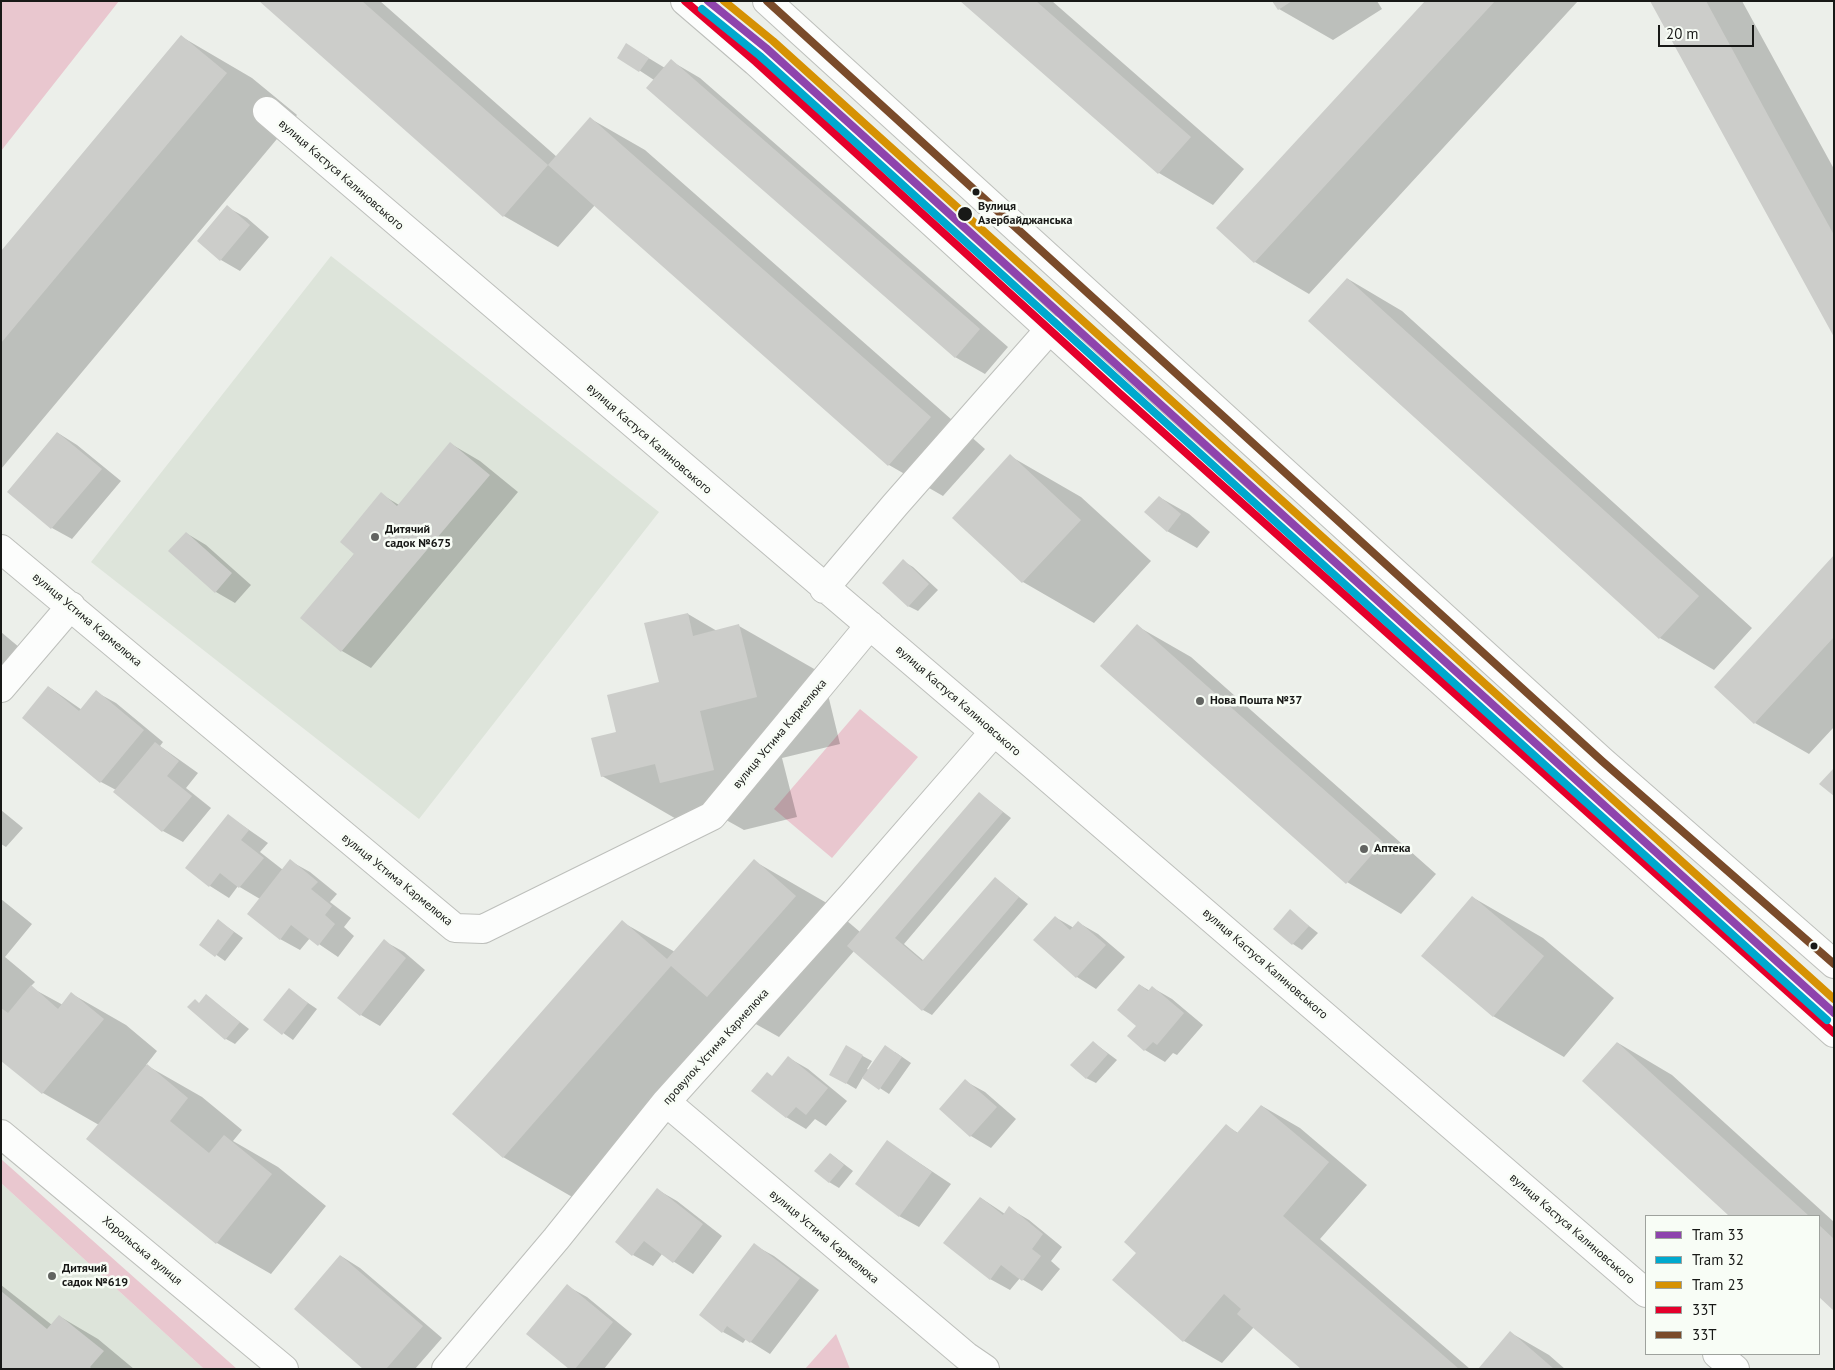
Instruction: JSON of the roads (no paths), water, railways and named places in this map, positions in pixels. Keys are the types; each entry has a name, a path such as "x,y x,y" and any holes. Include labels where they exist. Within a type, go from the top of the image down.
{"street":[{"path":"685,1 763,68 1050,329 1834,1033"},
{"path":"767,1 1602,761 1834,964"},
{"name":"вулиця Кастуся Калиновського","path":"267,111 824,589 994,732 1645,1292"},
{"path":"824,589 895,505 1050,329"},
{"name":"вулиця Устима Кармелюка","path":"1,549 383,870 455,928 483,929 712,816 870,626"},
{"path":"1,688 71,606"},
{"name":"провулок Устима Кармелюка","path":"446,1369 556,1239 666,1102 853,894 994,732"},
{"name":"вулиця Устима Кармелюка","path":"666,1102 951,1344 985,1369"},
{"name":"Хорольська вулиця","path":"1,1134 284,1369"},
{"path":"1718,1355 1735,1369"}],"tram line":[{"name":"33","path":"708,1 766,48 1834,1013"},
{"name":"23","path":"724,1 773,41 1834,999"},
{"name":"32","path":"702,9 760,56 1827,1020"}],"place":[{"name":"Вулиця Азербайджанська","path":"965,214"},
{"name":"Дитячий садок №675","path":"375,537"},
{"name":"Нова Пошта №37","path":"1200,701"},
{"name":"Аптека","path":"1364,849"},
{"name":"Дитячий садок №619","path":"52,1276"}]}
